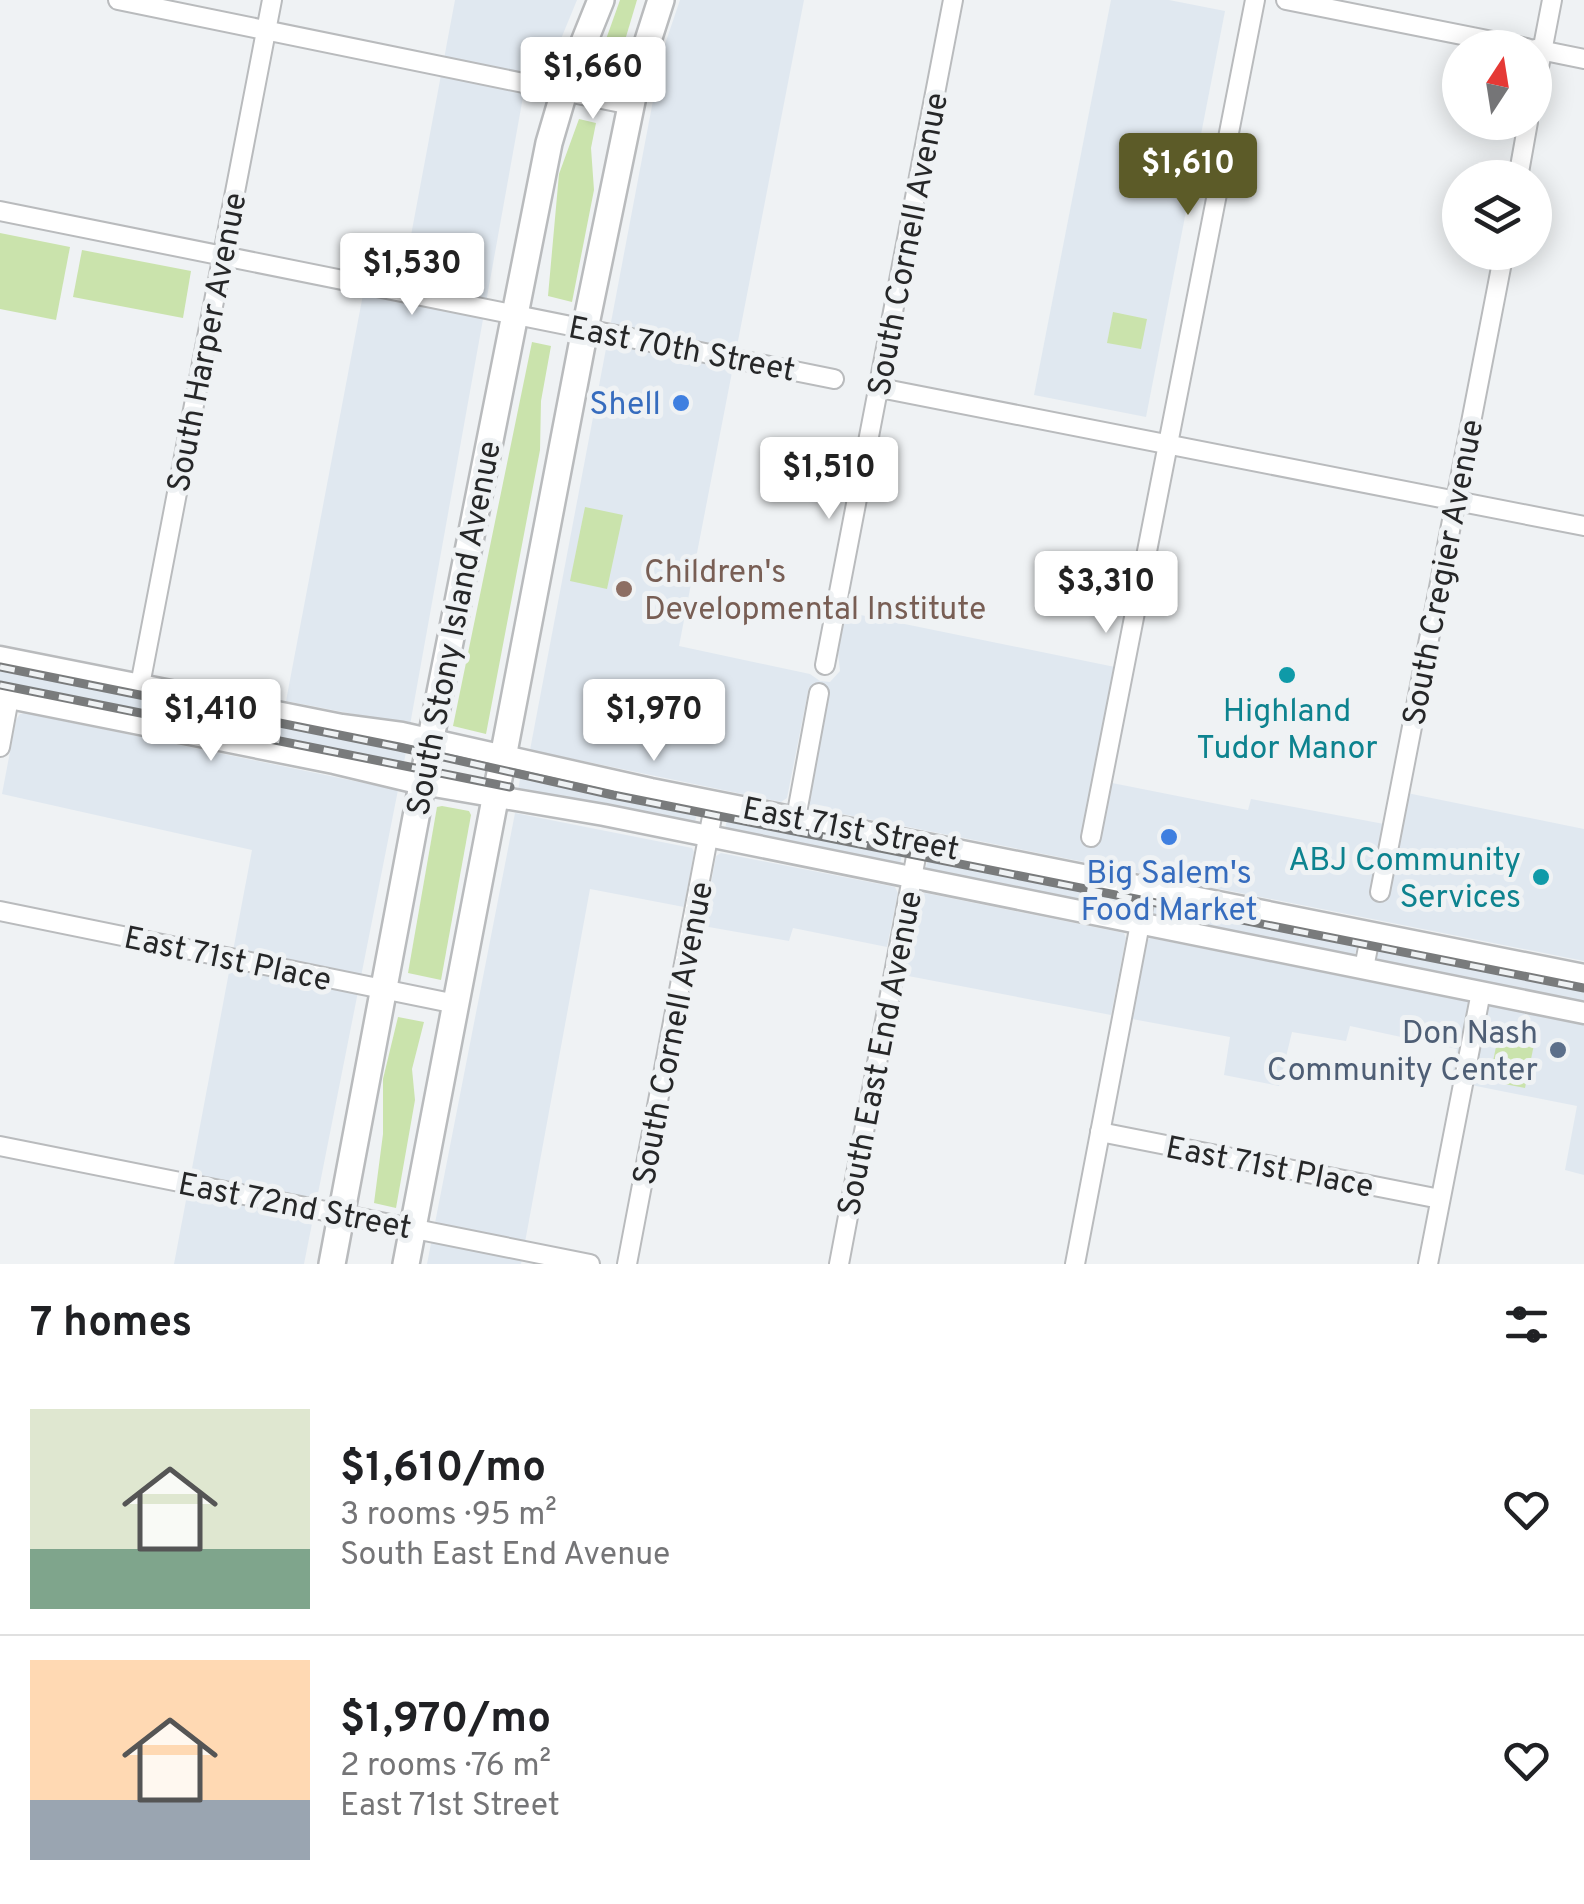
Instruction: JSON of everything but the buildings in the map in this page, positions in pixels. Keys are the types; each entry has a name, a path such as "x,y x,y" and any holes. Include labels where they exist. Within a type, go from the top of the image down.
{"highway":[{"name":"South Stony Island Avenue","path":"332,1264 422,784 550,144 564,92 601,0"},
{"path":"406,1264 631,105 661,0"}],"main road":[{"name":"East 71st Street","path":"0,656 1584,975"},
{"name":"East 71st Street","path":"5,697 422,784 709,837 1584,1013"}],"street":[{"path":"118,0 631,105"},
{"name":"South Harper Avenue","path":"140,685 272,0"},
{"name":"South Cornell Avenue","path":"824,665 953,0"},
{"path":"1091,837 1255,0"},
{"path":"1286,0 1445,30"},
{"path":"1542,30 1552,0"},
{"path":"1552,52 1584,59"},
{"name":"East 70th Street","path":"0,210 834,379"},
{"name":"South Cregier Avenue","path":"1380,892 1501,270"},
{"path":"880,388 1584,526"},
{"path":"796,818 819,694"},
{"path":"0,747 5,697"},
{"name":"South Cornell Avenue","path":"628,1264 715,801"},
{"name":"South East End Avenue","path":"840,1264 919,841"},
{"path":"1075,1264 1147,887"},
{"name":"East 71st Place","path":"0,911 456,1004"},
{"path":"1364,968 1371,932"},
{"path":"1428,1264 1481,992"},
{"name":"East 71st Place","path":"1100,1132 1440,1200"},
{"name":"East 72nd Street","path":"0,1146 590,1264"}],"shaded area":[{"path":"455,0 577,0 549,68 523,97 410,725 286,701 368,268 404,273"},
{"path":"680,0 804,0 679,646 810,674 830,682 840,671 838,653 846,612 1115,667 1092,779 1248,810 1251,799 1400,827 1407,793 1584,829 1584,961 812,808 809,803 830,692 809,687 787,798 781,802 530,750 662,53"},
{"path":"1111,0 1169,0 1225,11 1146,417 1034,395"},
{"path":"0,662 408,741 402,773 0,690"},
{"path":"25,713 398,790 304,1264 174,1264 252,850 2,794 16,720"},
{"path":"522,768 699,804 694,827 517,796"},
{"path":"729,810 904,844 899,869 724,834"},
{"path":"515,813 692,848 684,907 590,889 521,1264 427,1264"},
{"path":"929,850 1131,890 1127,914 925,874"},
{"path":"721,853 895,887 898,893 887,947 793,928 789,941 703,926 716,856"},
{"path":"925,893 1124,933 1111,1015 903,975 918,897"},
{"path":"1155,895 1359,935 1354,959 1152,919"},
{"path":"1150,938 1584,1024 1584,1175 1565,1170 1577,1106 1451,1081 1457,1049 1350,1026 1346,1041 1292,1032 1279,1086 1224,1075 1230,1037 1132,1019 1146,942"},
{"path":"1380,939 1584,982 1584,1004 1375,964"}],"green space":[{"path":"620,0 637,0 614,77 594,73"},
{"path":"579,119 596,123 591,148 594,190 572,302 548,296 559,174"},
{"path":"0,233 70,247 56,320 0,309"},
{"path":"82,250 191,271 183,318 73,297"},
{"path":"1113,312 1147,319 1141,349 1107,343"},
{"path":"532,342 551,346 541,401 540,450 486,734 453,726"},
{"path":"585,507 623,515 607,589 570,581"},
{"path":"437,807 469,811 471,815 441,980 408,973"},
{"path":"398,1017 424,1022 412,1069 415,1100 396,1208 374,1203 383,1134 383,1079"},
{"path":"1508,1025 1537,1030 1525,1088 1489,1081 1499,1032"}],"railway":[{"path":"0,667 399,747 613,795 1584,988"},
{"path":"0,685 510,787"}],"place":[{"name":"Shell","path":"681,403"},
{"name":"Children's Developmental Institute","path":"624,589"},
{"name":"Highland Tudor Manor","path":"1287,675"},
{"name":"Big Salem's Food Market","path":"1169,837"},
{"name":"ABJ Community Services","path":"1541,877"},
{"name":"Don Nash Community Center","path":"1558,1050"}]}
